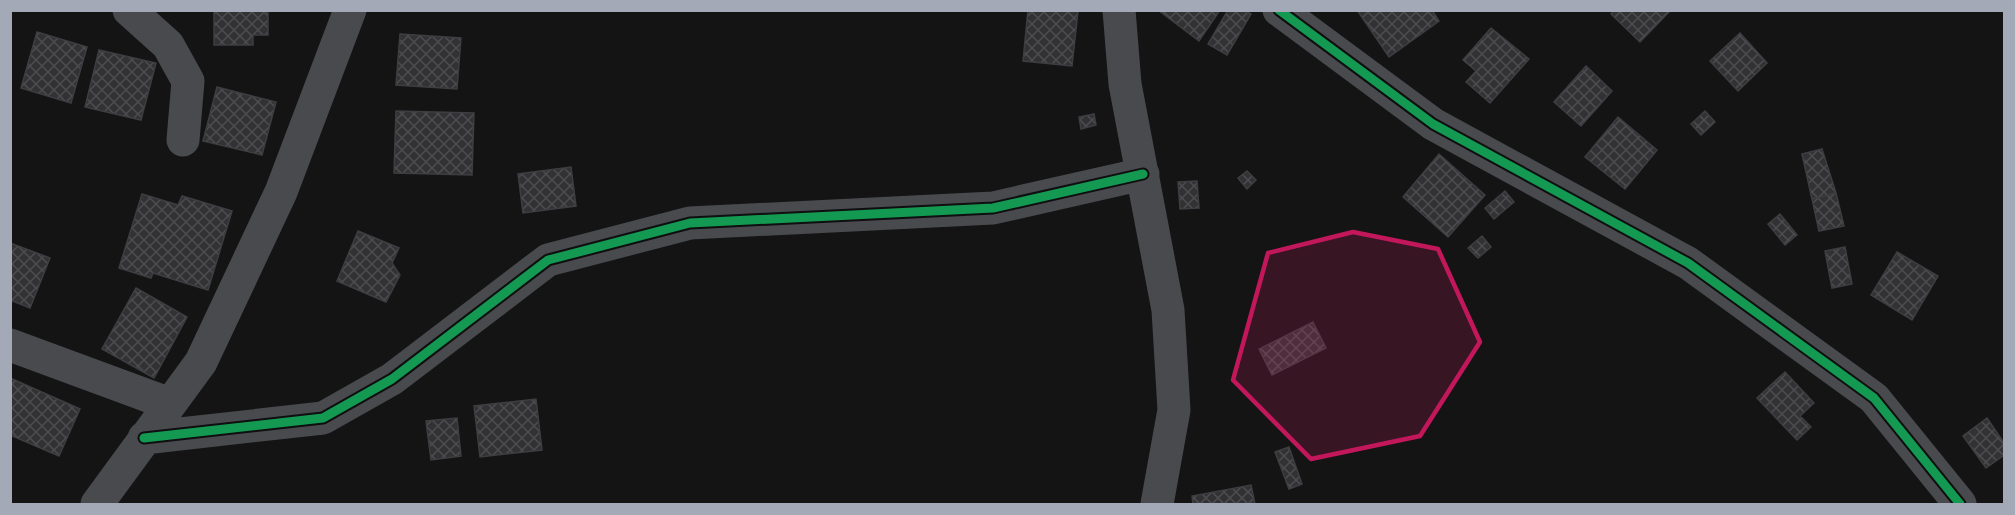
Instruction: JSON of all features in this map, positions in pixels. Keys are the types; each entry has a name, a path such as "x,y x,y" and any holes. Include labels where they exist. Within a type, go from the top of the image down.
{"street":[{"path":"129,10 168,45 188,81 183,140"},
{"path":"97,504 201,362 281,192 350,10"},
{"path":"1119,10 1125,84 1168,310 1174,410 1156,504"},
{"path":"1279,10 1433,124 1688,263 1874,398 1960,504"},
{"path":"144,438 323,418 392,379 548,260 690,223 993,208 1143,174"},
{"path":"10,345 170,404"}],"highlighted area":[{"path":"1353,232 1438,249 1480,342 1420,436 1311,459 1233,380 1268,253"}],"building":[{"path":"214,10 268,10 268,35 253,35 253,45 214,45"},
{"path":"1028,10 1078,11 1072,66 1023,61"},
{"path":"1158,10 1220,10 1199,41"},
{"path":"1228,10 1244,10 1251,14 1227,55 1208,44"},
{"path":"1357,10 1432,10 1439,21 1389,57"},
{"path":"1614,10 1670,11 1640,42 1611,14"},
{"path":"1491,28 1529,59 1490,103 1466,82 1476,71 1463,60"},
{"path":"37,32 87,47 71,103 21,88"},
{"path":"1740,33 1767,63 1738,91 1710,61"},
{"path":"400,34 461,38 457,89 396,85"},
{"path":"99,50 156,63 141,120 85,107"},
{"path":"1586,66 1612,91 1581,126 1554,102"},
{"path":"217,87 276,102 262,155 203,141"},
{"path":"396,111 474,113 472,175 394,173"},
{"path":"1705,111 1715,122 1701,135 1691,124"},
{"path":"1094,114 1096,125 1081,129 1079,117"},
{"path":"1618,117 1657,150 1625,189 1585,157"},
{"path":"1822,149 1836,193 1812,199 1802,154"},
{"path":"1439,154 1485,195 1448,237 1403,197"},
{"path":"571,167 576,206 523,213 518,174"},
{"path":"1247,171 1256,180 1247,189 1238,178"},
{"path":"1197,181 1199,208 1180,209 1178,182"},
{"path":"1505,191 1514,202 1494,219 1485,208"},
{"path":"1836,193 1844,226 1819,231 1812,199"},
{"path":"142,194 178,205 182,196 232,211 208,290 153,273 151,278 119,268"},
{"path":"1780,214 1797,235 1785,245 1768,224"},
{"path":"358,231 399,248 392,263 400,275 386,302 337,281"},
{"path":"1482,236 1491,247 1478,258 1468,248"},
{"path":"10,243 50,258 30,308 10,300"},
{"path":"1845,247 1852,284 1832,288 1825,251"},
{"path":"1897,252 1938,276 1912,320 1871,295"},
{"path":"136,288 187,317 154,378 102,349"},
{"path":"1313,322 1326,348 1272,375 1259,349"},
{"path":"1785,372 1814,403 1800,416 1811,427 1797,440 1757,398"},
{"path":"10,378 80,409 59,456 10,435"},
{"path":"536,399 542,450 480,457 474,406"},
{"path":"457,418 461,456 431,460 426,421"},
{"path":"1987,418 2004,443 2004,455 1986,468 1963,436"},
{"path":"1289,447 1302,484 1289,489 1275,452"},
{"path":"1251,485 1255,504 1193,504 1192,496"}],"cycle path":[{"path":"1279,10 1433,124 1688,263 1874,398 1960,504"},
{"path":"144,438 323,418 392,379 548,260 690,223 993,208 1143,174"}]}
